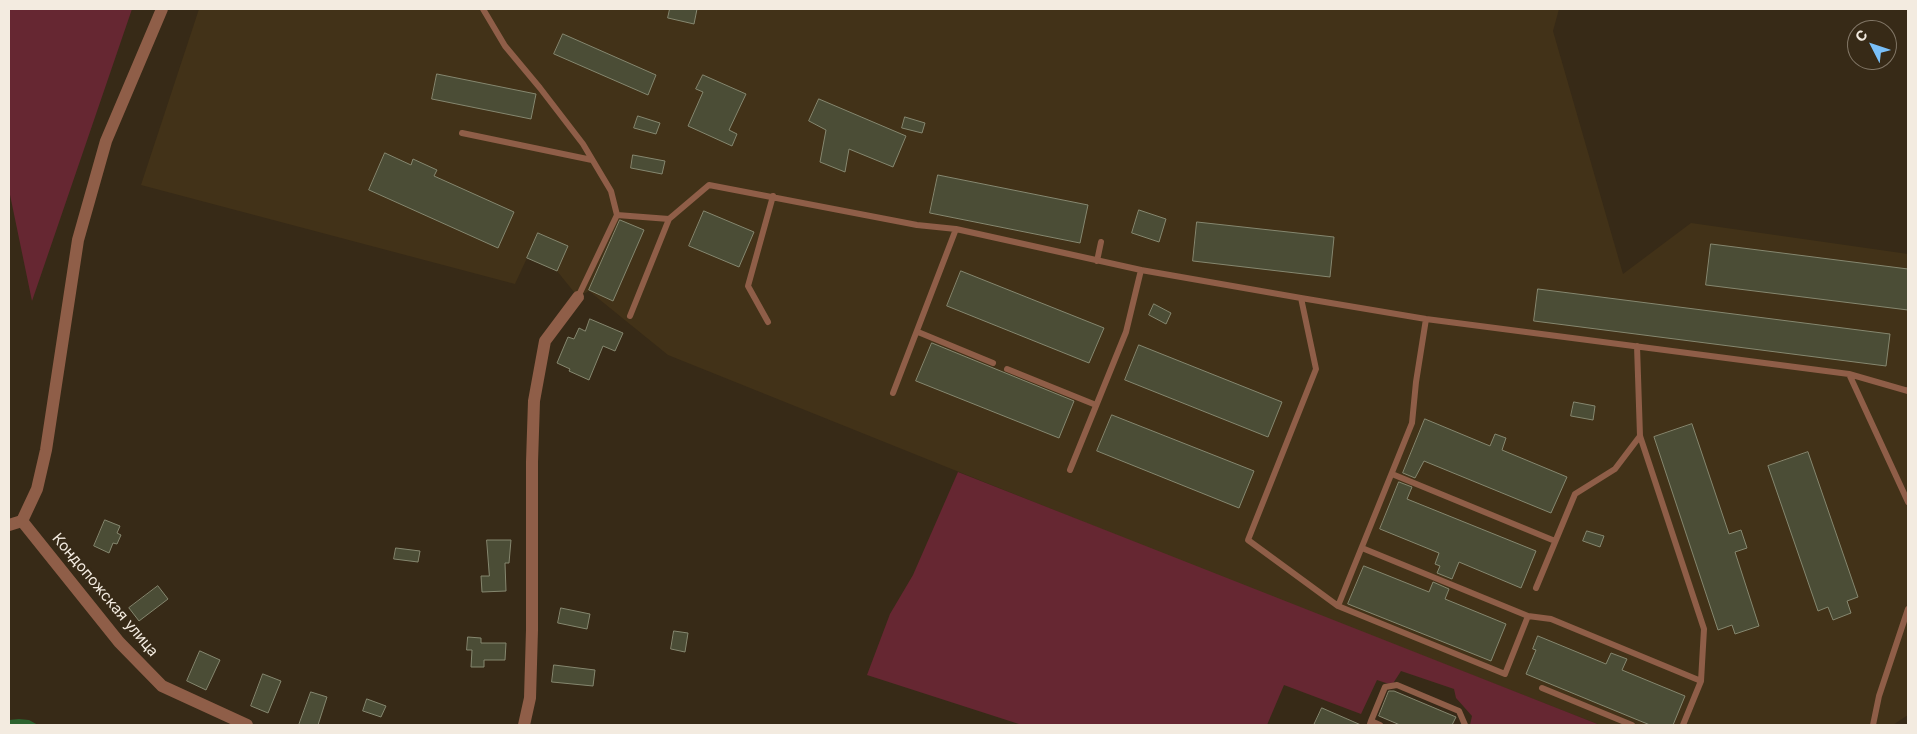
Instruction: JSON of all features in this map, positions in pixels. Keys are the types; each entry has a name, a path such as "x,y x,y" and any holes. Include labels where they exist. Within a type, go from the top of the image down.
{"street":[{"path":"9,525 22,521 38,489 46,450 78,240 106,141 162,9"},
{"path":"524,725 530,698 534,401 544,341 578,297"},
{"name":"Кондопожская улица","path":"22,521 119,642 162,686 247,725"}],"lane":[{"path":"483,9 505,46 540,88 582,144 611,191 617,215 578,297"},
{"path":"462,134 592,160"},
{"path":"630,316 669,219 710,185 917,225 956,229 1140,270 1301,298 1426,318 1849,374 1908,391"},
{"path":"768,322 748,286 772,196"},
{"path":"617,215 669,219"},
{"path":"893,394 956,229"},
{"path":"1097,261 1101,242"},
{"path":"1070,470 1126,332 1140,270"},
{"path":"1301,298 1316,369 1248,540 1338,606 1505,674 1528,616"},
{"path":"1338,606 1412,423 1426,318"},
{"path":"918,332 993,363"},
{"path":"1637,346 1640,436 1704,629 1701,681 1683,725"},
{"path":"1007,369 1096,405"},
{"path":"1849,374 1908,502"},
{"path":"1536,588 1575,494 1615,469 1640,436"},
{"path":"1392,474 1556,541"},
{"path":"1362,548 1528,616 1551,619 1701,681"},
{"path":"1873,725 1878,696 1908,610"},
{"path":"1380,725 1370,723 1385,687 1398,685 1460,711 1465,725"},
{"path":"1542,688 1632,725"}],"shaded area":[{"path":"9,9 132,9 32,301 9,190"},
{"path":"199,9 1559,9 1553,31 1623,274 1691,223 1908,254 1908,715 1893,725 1600,725 1208,572 668,355 589,291 578,297 557,271 527,258 515,284 141,185"},
{"path":"958,472 1600,725 1470,725 1472,716 1456,698 1454,689 1401,671 1392,685 1377,680 1361,714 1284,685 1267,725 1022,725 867,675 890,614 913,575"},
{"path":"9,720 29,720 38,725 9,725"}],"building":[{"path":"670,9 697,9 694,24 668,18"},
{"path":"563,34 656,75 648,95 554,54"},
{"path":"437,74 536,94 531,119 432,99"},
{"path":"703,75 746,94 729,130 737,134 732,146 688,126 703,92 696,89"},
{"path":"819,99 906,136 893,167 849,149 845,172 820,162 826,130 809,121"},
{"path":"638,116 660,123 656,134 634,128"},
{"path":"905,117 925,123 922,133 902,128"},
{"path":"385,153 411,165 413,159 437,170 434,176 514,212 498,248 369,190"},
{"path":"633,155 665,161 662,174 631,168"},
{"path":"938,175 1088,205 1080,243 930,213"},
{"path":"1139,210 1166,219 1159,242 1132,233"},
{"path":"704,211 754,232 739,267 689,246"},
{"path":"620,220 644,230 613,301 589,290"},
{"path":"1197,222 1334,237 1330,277 1193,261"},
{"path":"538,233 568,246 557,271 527,258"},
{"path":"1711,244 1908,269 1908,310 1706,285"},
{"path":"961,271 1104,328 1089,363 947,306"},
{"path":"1538,289 1890,334 1886,366 1534,321"},
{"path":"1154,304 1171,313 1166,324 1149,315"},
{"path":"590,319 623,333 615,351 603,346 589,380 557,363 568,337 574,339 579,328 585,331"},
{"path":"932,343 1074,401 1059,438 916,381"},
{"path":"1139,345 1282,402 1268,437 1125,380"},
{"path":"1574,402 1595,406 1593,420 1571,416"},
{"path":"1112,415 1254,471 1239,508 1097,451"},
{"path":"1425,419 1490,446 1495,434 1506,438 1502,450 1567,477 1551,513 1424,461 1415,478 1403,473"},
{"path":"1692,424 1729,534 1741,530 1747,548 1735,552 1759,626 1735,634 1732,625 1718,630 1654,437"},
{"path":"1808,452 1858,597 1847,601 1851,613 1833,620 1828,607 1818,611 1768,466"},
{"path":"1399,482 1412,487 1407,499 1536,551 1521,588 1459,562 1452,579 1437,573 1440,566 1435,564 1439,553 1380,529"},
{"path":"105,520 120,526 117,533 121,535 117,544 113,543 109,553 94,546"},
{"path":"1587,531 1604,536 1600,547 1583,541"},
{"path":"487,540 511,540 509,563 505,563 506,591 482,592 481,576 489,576"},
{"path":"396,548 420,551 418,562 394,559"},
{"path":"1364,566 1429,592 1433,582 1449,589 1445,599 1506,624 1491,661 1348,604"},
{"path":"158,586 168,599 139,621 129,608"},
{"path":"561,608 590,614 587,629 558,623"},
{"path":"674,631 688,633 685,652 671,649"},
{"path":"1538,636 1606,664 1611,653 1627,659 1622,670 1685,696 1673,725 1650,725 1526,674 1536,650 1533,649"},
{"path":"468,637 481,638 481,643 506,643 505,660 484,660 484,667 471,667 472,650 467,650"},
{"path":"200,651 220,660 206,690 187,681"},
{"path":"554,665 595,670 593,686 552,682"},
{"path":"263,674 281,681 268,713 251,706"},
{"path":"1389,691 1394,691 1456,717 1452,725 1400,725 1379,716"},
{"path":"311,692 327,697 318,725 299,725"},
{"path":"367,699 386,706 381,717 363,711"},
{"path":"1322,708 1361,725 1314,725"}]}
